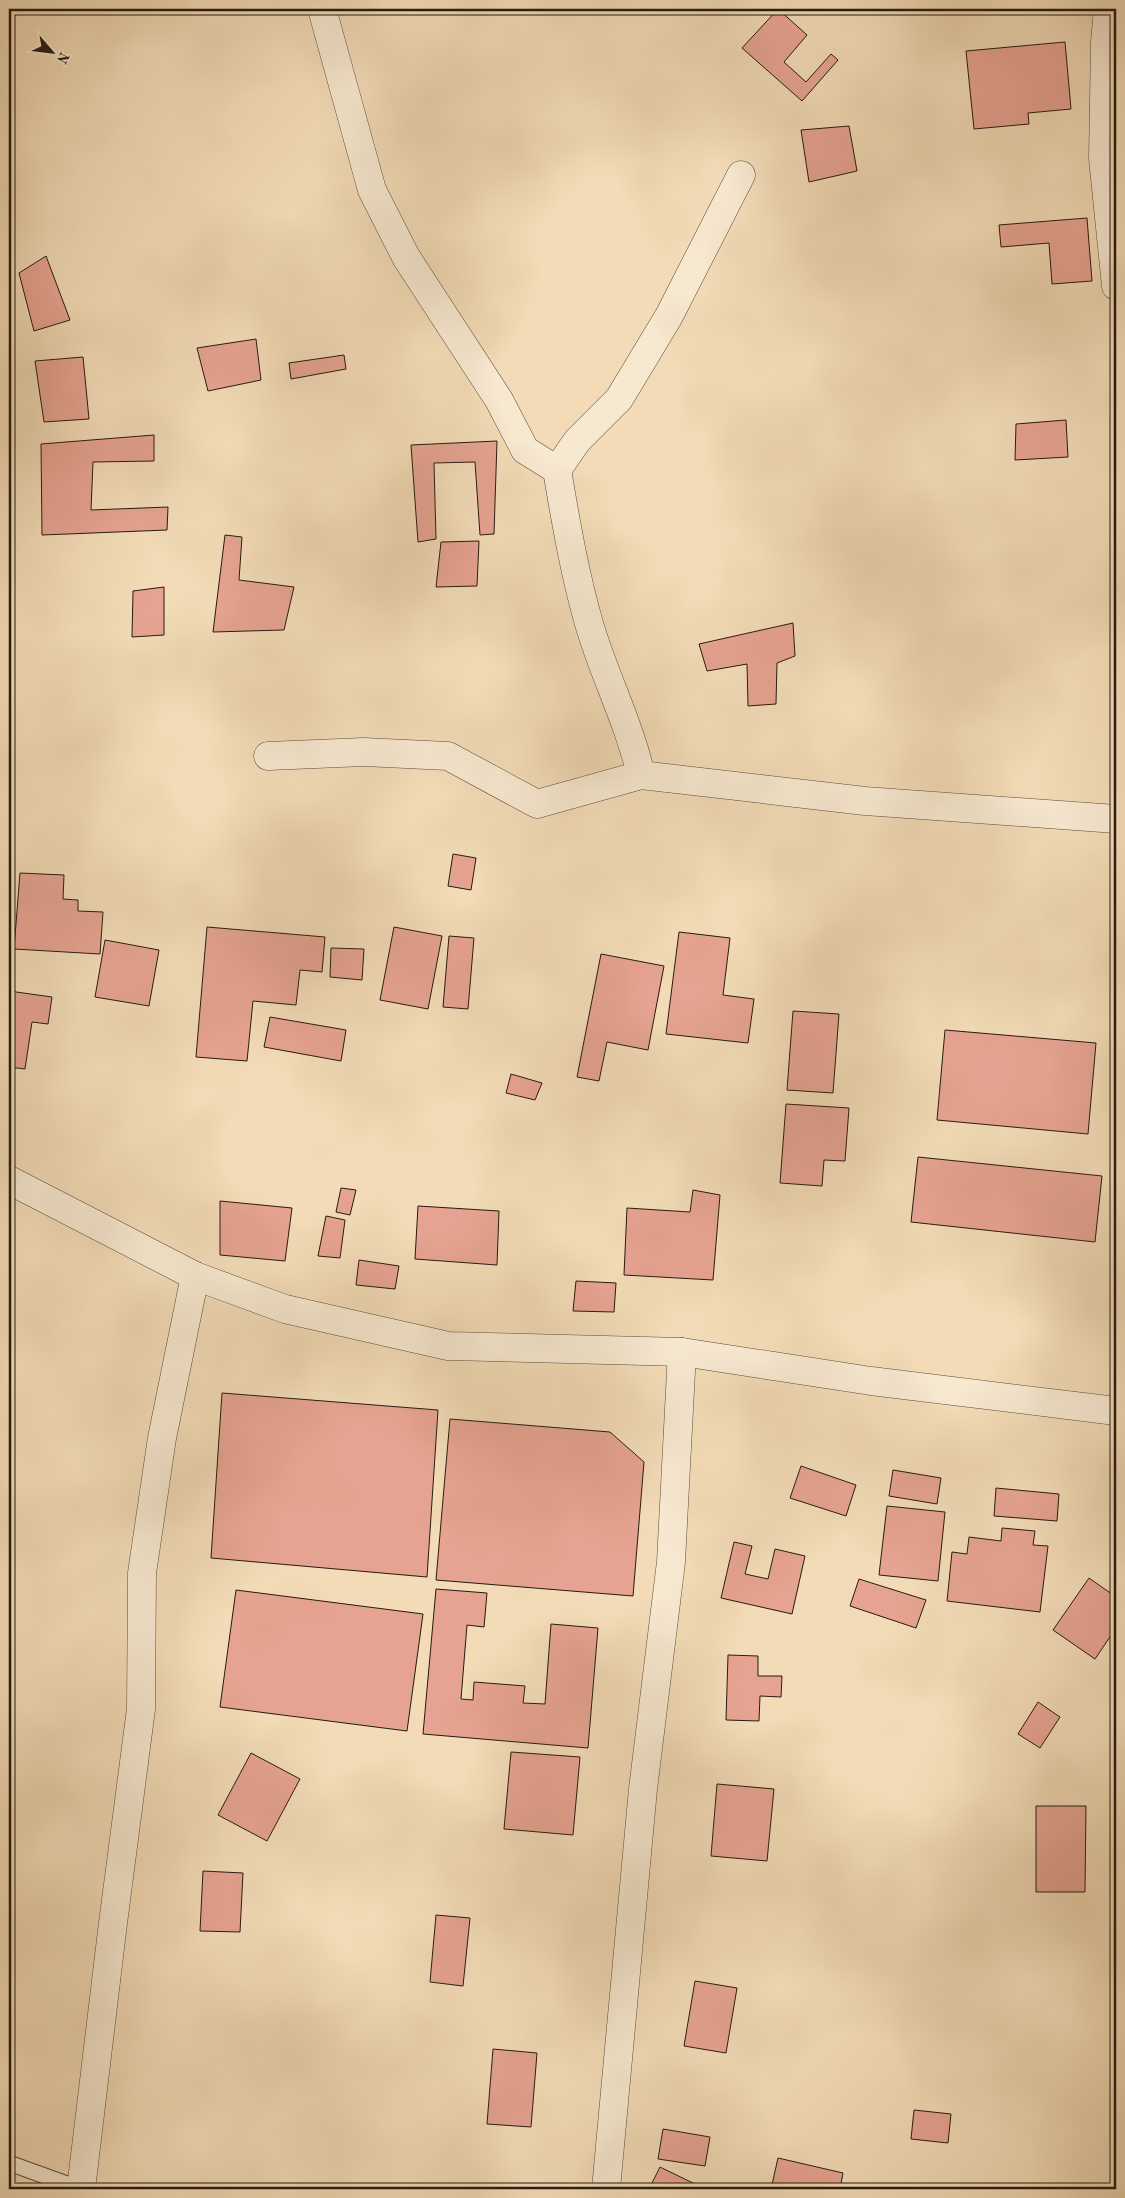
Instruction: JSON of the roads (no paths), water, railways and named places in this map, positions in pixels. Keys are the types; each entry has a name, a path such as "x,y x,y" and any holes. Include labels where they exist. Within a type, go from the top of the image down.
{"street":[{"path":"322,9 369,180 406,257 500,400 525,450 558,470"},
{"path":"1108,9 1105,42 1103,158 1116,286"},
{"path":"641,775 633,741 590,628 569,546 558,470 577,441 619,399 669,316 741,175"},
{"path":"268,756 364,752 448,756 537,804 641,775 865,801 1116,819"},
{"path":"9,1180 131,1241 195,1276 285,1309 448,1346 682,1352 870,1381 1116,1411"},
{"path":"81,2189 141,1709 142,1573 162,1438 195,1276"},
{"path":"606,2189 643,1789 671,1562 682,1352"}],"lane":[{"path":"9,2163 81,2189"}]}
